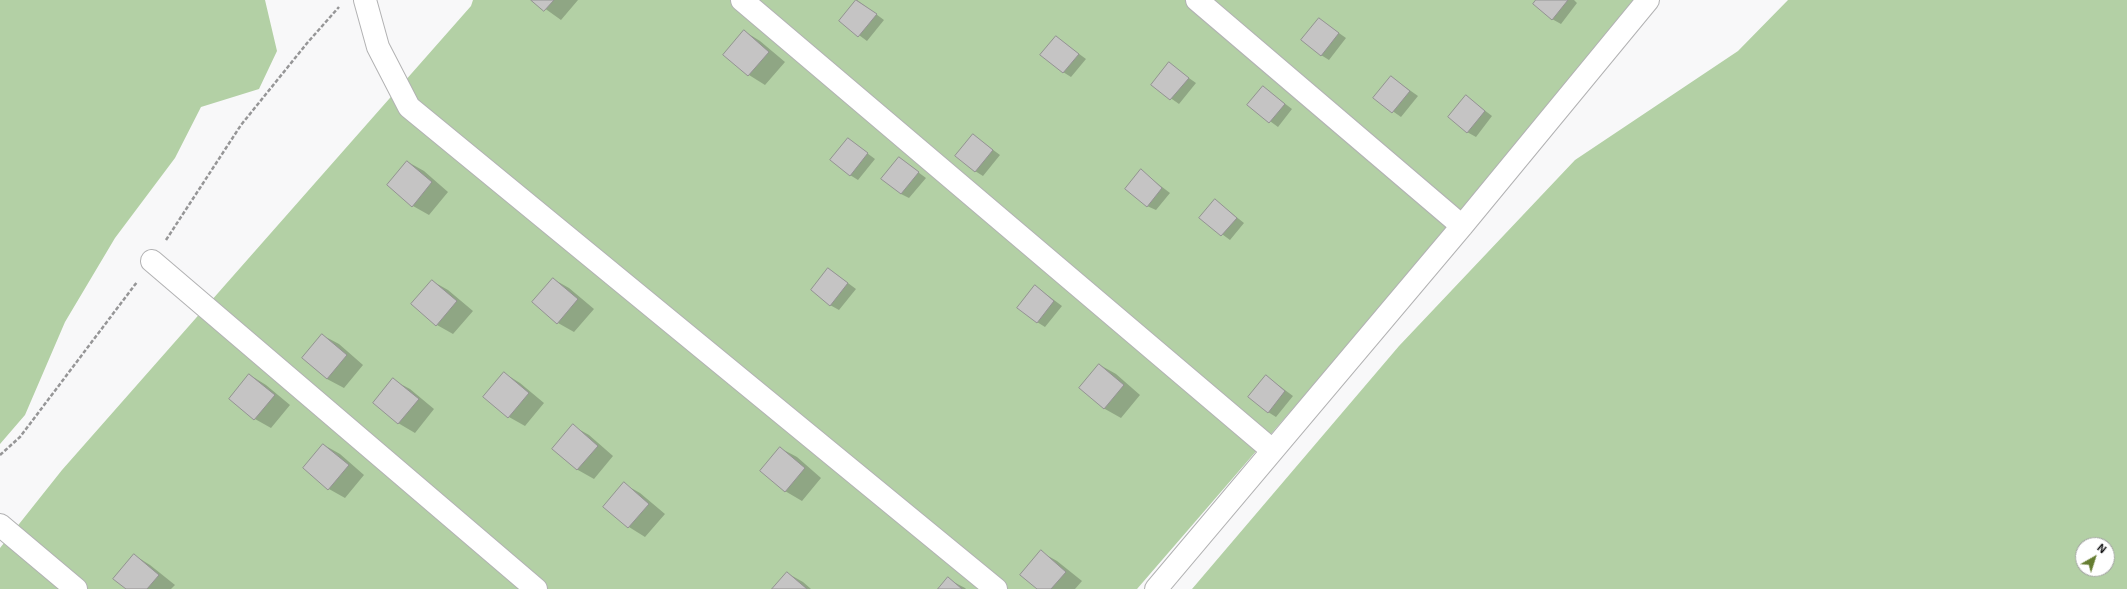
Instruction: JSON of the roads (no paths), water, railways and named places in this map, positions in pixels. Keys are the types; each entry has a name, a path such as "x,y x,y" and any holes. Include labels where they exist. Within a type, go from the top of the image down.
{"street":[{"path":"365,0 378,47 409,107 996,589"},
{"path":"742,0 1272,450"},
{"path":"1197,0 1462,226"},
{"path":"1156,589 1462,226 1648,0"},
{"path":"152,261 536,589"},
{"path":"0,525 76,589"}]}
